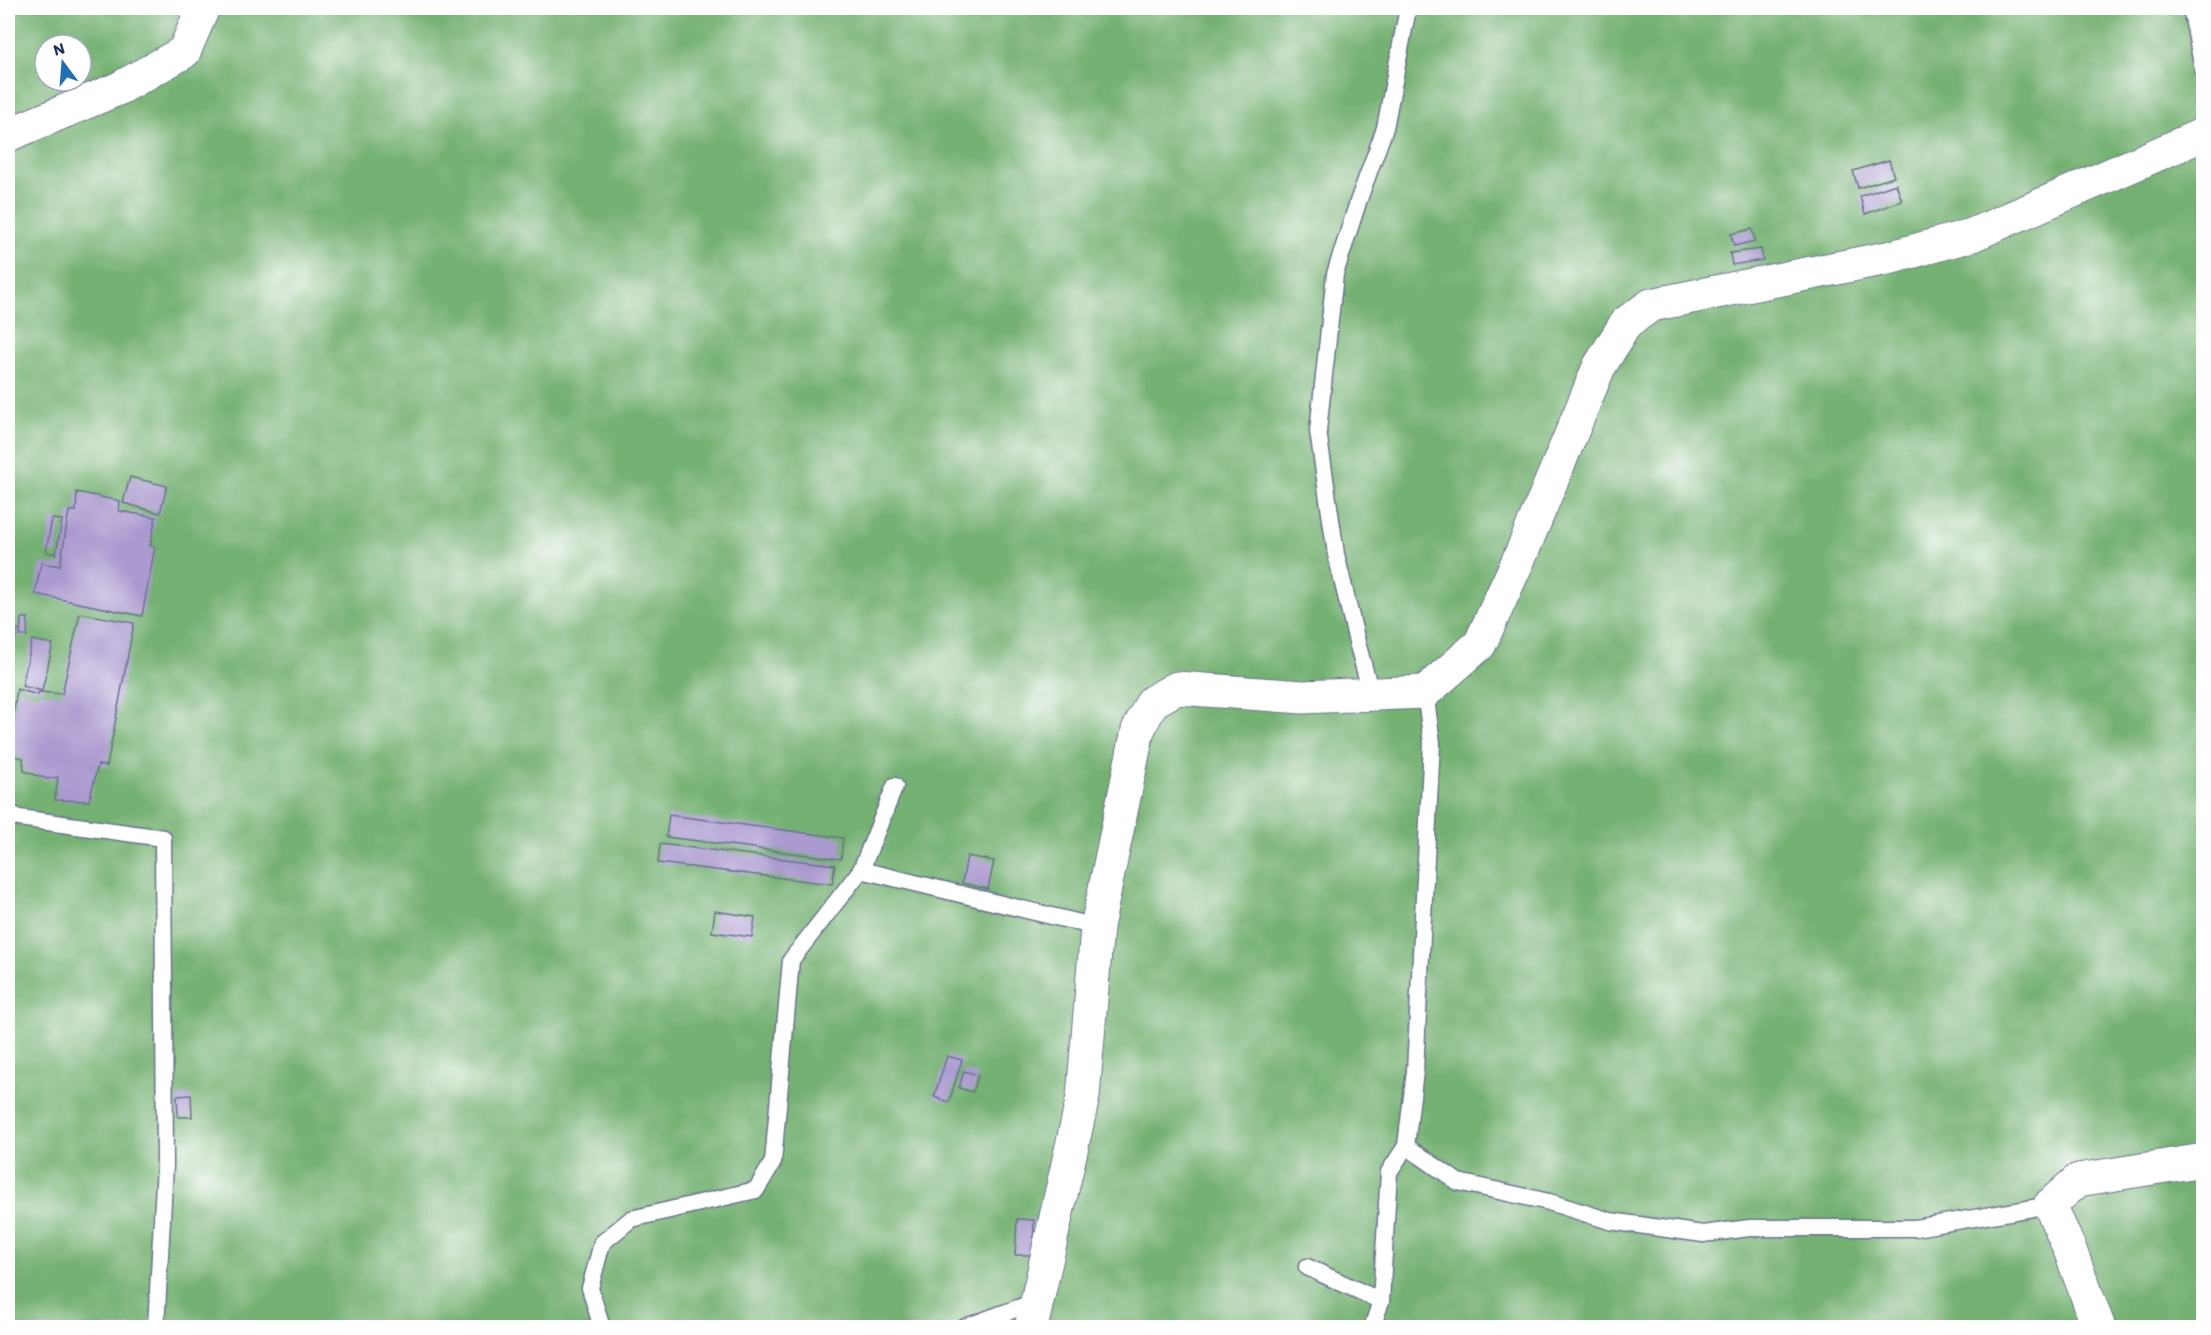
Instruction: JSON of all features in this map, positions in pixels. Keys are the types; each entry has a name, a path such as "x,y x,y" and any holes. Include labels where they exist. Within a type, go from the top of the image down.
{"street":[{"path":"8,135 120,88 184,52 203,8"},
{"path":"1034,1314 1083,1097 1097,927 1138,730 1152,702 1177,688 1303,697 1425,692 1480,644 1522,552 1599,367 1626,323 1651,305 1892,257 1972,235 2204,134"},
{"path":"2099,1328 2070,1250 2050,1205 2078,1180 2204,1160"}],"lane":[{"path":"1371,693 1336,554 1318,431 1335,274 1384,128 1408,8"},
{"path":"2191,8 2204,74"},
{"path":"1372,1328 1381,1301 1389,1172 1406,1146 1415,1071 1432,743 1425,692"},
{"path":"602,1328 591,1288 602,1243 631,1219 756,1190 773,1162 791,960 861,870 895,786"},
{"path":"8,812 19,818 164,838 165,1165 156,1328"},
{"path":"861,870 1097,927"},
{"path":"1406,1146 1458,1182 1549,1202 1610,1221 1703,1234 1750,1228 1915,1228 2050,1205"},
{"path":"1307,1267 1381,1301"},
{"path":"963,1328 1034,1314"}],"green space":[{"path":"8,8 2203,8 2203,1327 8,1327"}],"building":[{"path":"1889,160 1894,177 1858,188 1853,171"},
{"path":"1896,184 1902,201 1865,214 1860,196"},
{"path":"1752,229 1755,241 1734,246 1731,234"},
{"path":"1761,249 1763,260 1732,265 1730,253"},
{"path":"130,477 167,486 160,513 123,503"},
{"path":"77,492 120,501 119,511 156,517 150,546 155,547 142,616 35,594 41,563 60,566 69,511 76,511"},
{"path":"52,519 62,520 56,554 46,552"},
{"path":"80,613 134,623 107,766 98,765 89,801 55,800 58,777 47,779 24,771 23,758 8,755 17,689 38,695 39,692 62,694"},
{"path":"21,618 28,618 27,636 20,636"},
{"path":"8,627 18,629 15,641 8,639"},
{"path":"32,640 53,644 42,691 22,686"},
{"path":"669,815 843,838 841,859 666,837"},
{"path":"660,844 835,865 832,884 658,863"},
{"path":"967,856 994,861 988,889 962,883"},
{"path":"715,911 755,917 752,937 712,932"},
{"path":"947,1056 962,1060 949,1102 934,1097"},
{"path":"964,1071 978,1075 973,1092 959,1088"},
{"path":"191,1095 192,1117 178,1117 177,1096"},
{"path":"1017,1219 1034,1220 1033,1255 1015,1255"}]}
